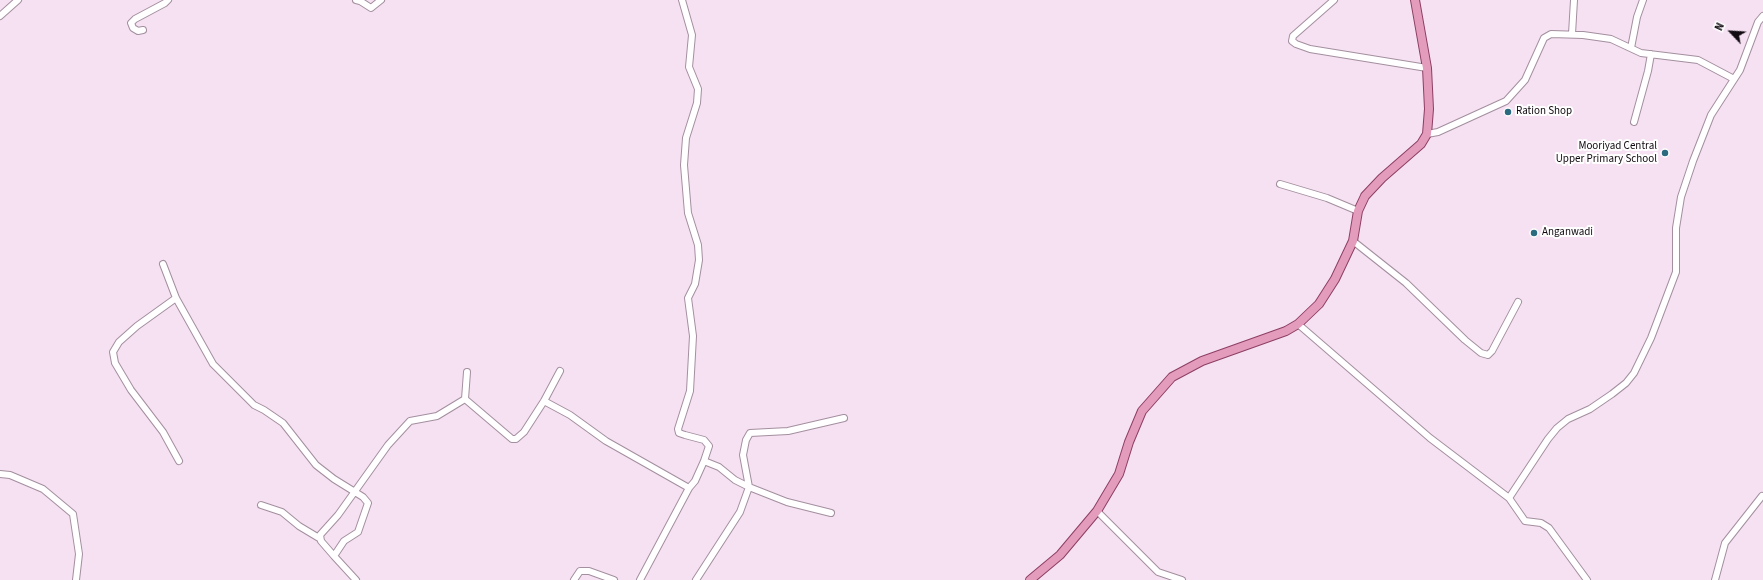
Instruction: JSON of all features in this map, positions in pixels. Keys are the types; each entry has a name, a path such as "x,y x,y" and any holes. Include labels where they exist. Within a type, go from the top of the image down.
{"main road":[{"path":"1030,580 1060,554 1097,511 1119,474 1129,442 1142,411 1172,377 1202,361 1286,331 1298,324 1319,304 1335,279 1353,240 1358,211 1365,196 1382,178 1421,144 1427,134 1429,109 1427,68 1415,0"}],"street":[{"path":"0,16 18,0"},
{"path":"143,30 138,31 133,28 131,23 135,19 168,0"},
{"path":"356,0 371,8 381,0"},
{"path":"640,580 689,488 695,481 709,446 704,440 679,433 678,429 690,391 693,336 688,298 695,284 699,260 698,245 688,213 684,165 686,138 697,103 698,90 689,66 692,35 682,0"},
{"path":"1334,0 1294,36 1292,41 1310,49 1427,68"},
{"path":"1572,34 1574,0"},
{"path":"1631,48 1637,17 1643,0"},
{"path":"1508,498 1557,428 1568,419 1590,409 1612,394 1626,383 1634,373 1651,338 1676,272 1676,228 1681,197 1693,161 1711,115 1740,70 1758,22 1763,16"},
{"path":"1427,134 1438,132 1506,102 1525,80 1546,35 1551,34 1572,34 1611,39 1641,53 1698,60 1734,79"},
{"path":"1634,122 1648,72 1651,54"},
{"path":"1280,184 1327,198 1358,211"},
{"path":"1353,240 1406,283 1465,340 1481,353 1488,355 1492,351 1518,302"},
{"path":"163,264 176,298 213,364 254,405 264,410 282,423 316,465 334,479 366,499 368,503 358,532 344,541 334,556"},
{"path":"176,298 137,326 119,342 113,352 115,363 131,390 163,432 179,461"},
{"path":"1298,324 1430,438 1508,498 1525,521 1541,523 1549,528 1587,580"},
{"path":"465,400 512,439 516,439 524,432 544,401 560,371"},
{"path":"465,400 467,372"},
{"path":"320,538 388,445 410,421 437,416 465,400"},
{"path":"544,401 570,415 606,441 689,488"},
{"path":"696,580 740,512 748,487 743,455 746,440 750,433 788,431 844,418"},
{"path":"704,461 719,467 735,480 748,487 787,502 831,513"},
{"path":"0,474 10,475 43,489 73,514 79,554 76,580"},
{"path":"1715,580 1724,543 1762,496"},
{"path":"261,505 282,512 299,526 320,538 356,580"},
{"path":"1097,511 1158,572 1182,580"},
{"path":"574,580 580,571 589,571 614,580"}],"place":[{"name":"Ration Shop","path":"1508,112"},
{"name":"Mooriyad Central Upper Primary School","path":"1665,153"},
{"name":"Anganwadi","path":"1534,233"}]}
